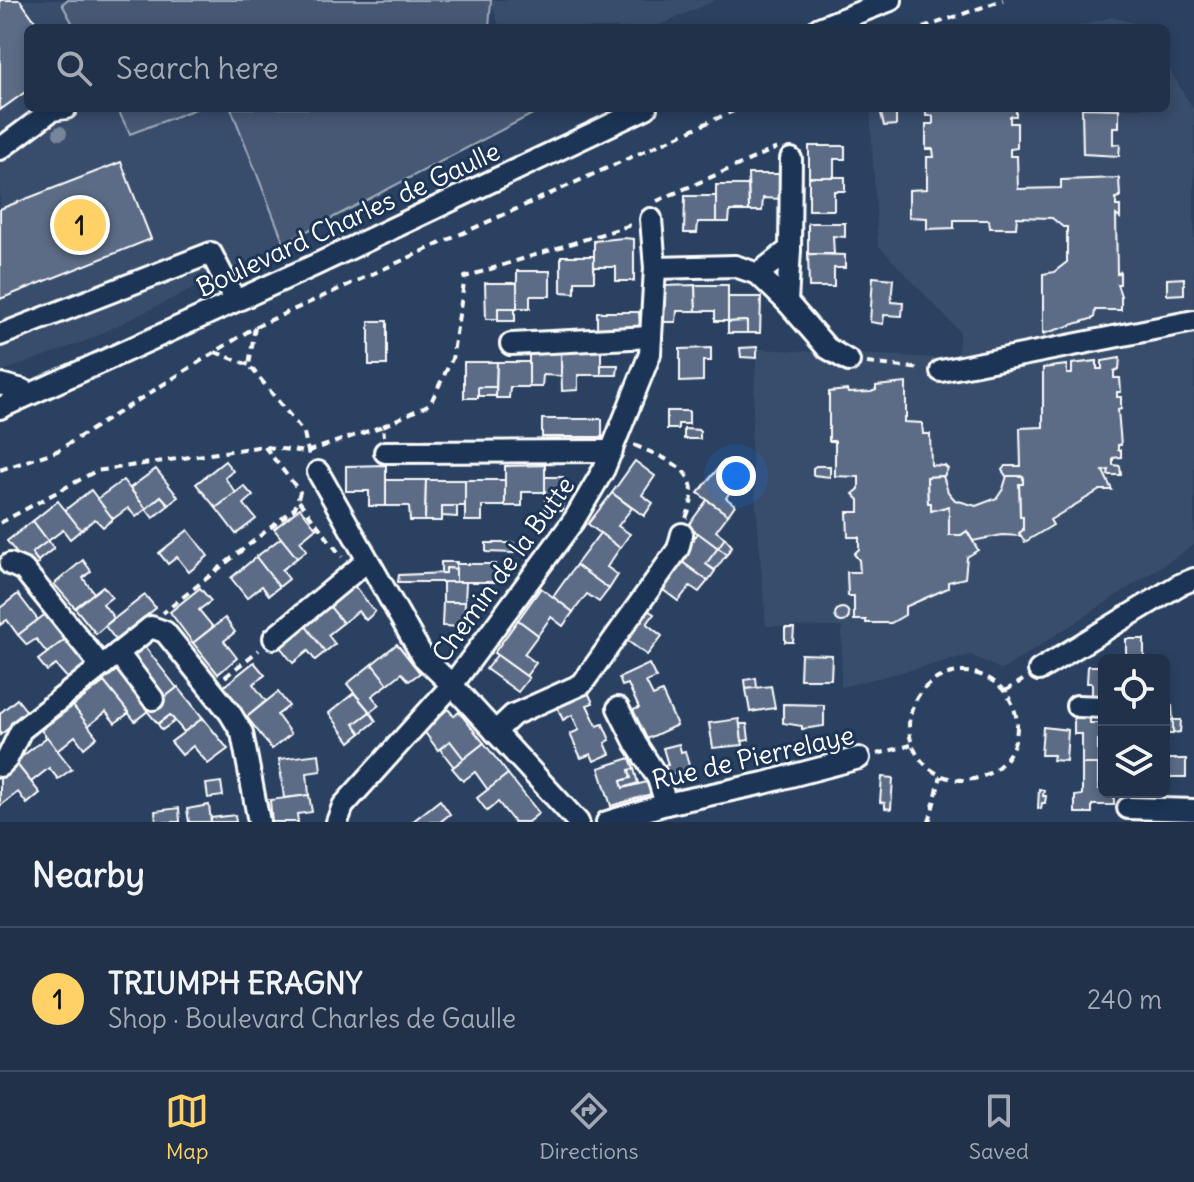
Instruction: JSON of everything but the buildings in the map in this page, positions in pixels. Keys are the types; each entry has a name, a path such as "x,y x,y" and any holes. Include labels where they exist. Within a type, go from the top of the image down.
{"street":[{"path":"829,24 891,0"},
{"path":"0,149 49,112"},
{"name":"Boulevard Charles de Gaulle","path":"0,408 637,112"},
{"path":"787,302 791,159"},
{"name":"Chemin de la Butte","path":"337,822 343,806 452,685 593,490 650,354 655,268 651,219"},
{"path":"758,274 790,249"},
{"path":"0,335 211,253 235,300"},
{"path":"655,268 735,266 758,274 827,348 849,361"},
{"path":"941,371 1194,321"},
{"path":"511,344 651,337"},
{"name":"Boulevard Charles de Gaulle","path":"0,399 114,355"},
{"path":"0,384 23,390"},
{"path":"385,452 614,445"},
{"path":"318,472 360,567 423,657 578,822"},
{"path":"495,732 513,715 582,684 678,549 682,534"},
{"path":"10,564 24,570 153,699"},
{"path":"274,638 360,567"},
{"path":"1039,670 1179,585 1194,579"},
{"path":"0,766 7,759 21,730 151,627 165,632 242,733 259,822"},
{"path":"1077,706 1098,707"},
{"path":"618,708 658,778 666,804"},
{"name":"Rue de Pierrelaye","path":"607,822 666,804 859,758"},
{"path":"1128,807 1194,810"}],"path":[{"path":"934,24 1003,0"},
{"path":"0,470 57,451 255,327 731,112"},
{"path":"0,523 96,471 264,446 306,452 383,426 430,404 452,359 465,277 651,219 658,201 775,147 791,159"},
{"path":"249,365 255,327"},
{"path":"215,352 249,365 304,433 306,452"},
{"path":"849,361 941,371"},
{"path":"383,426 385,452"},
{"path":"614,445 678,464 685,471 692,487 692,499 682,534"},
{"path":"151,627 160,615 295,508 300,492 264,446"},
{"path":"298,500 360,567"},
{"path":"210,688 274,638"},
{"path":"960,671 977,673 993,680 1005,691 1014,707 1018,725 1015,743 1006,759 993,771 977,778 959,780 941,776 919,758 912,745 908,728 917,696 929,683 960,671"},
{"name":"Rue de Pierrelaye","path":"859,758 912,745"},
{"path":"929,822 941,776"}],"shaded area":[{"path":"0,0 67,0 62,4 73,24 24,24 24,112 119,112 131,134 188,112 233,112 284,243 86,341 0,372"},
{"path":"67,0 491,0 489,24 73,24 62,4"},
{"path":"490,0 716,0 662,24 499,24"},
{"path":"1112,17 1138,24 1087,24"},
{"path":"1170,71 1194,110 1194,545 1002,670 971,655 841,687 842,627 766,626 751,441 757,349 957,359 960,332 878,245 870,112 1170,112"},
{"path":"119,112 188,112 130,134"},
{"path":"233,112 536,112 284,243"}],"place":[{"name":"TRIUMPH ERAGNY","path":"80,225"}]}
